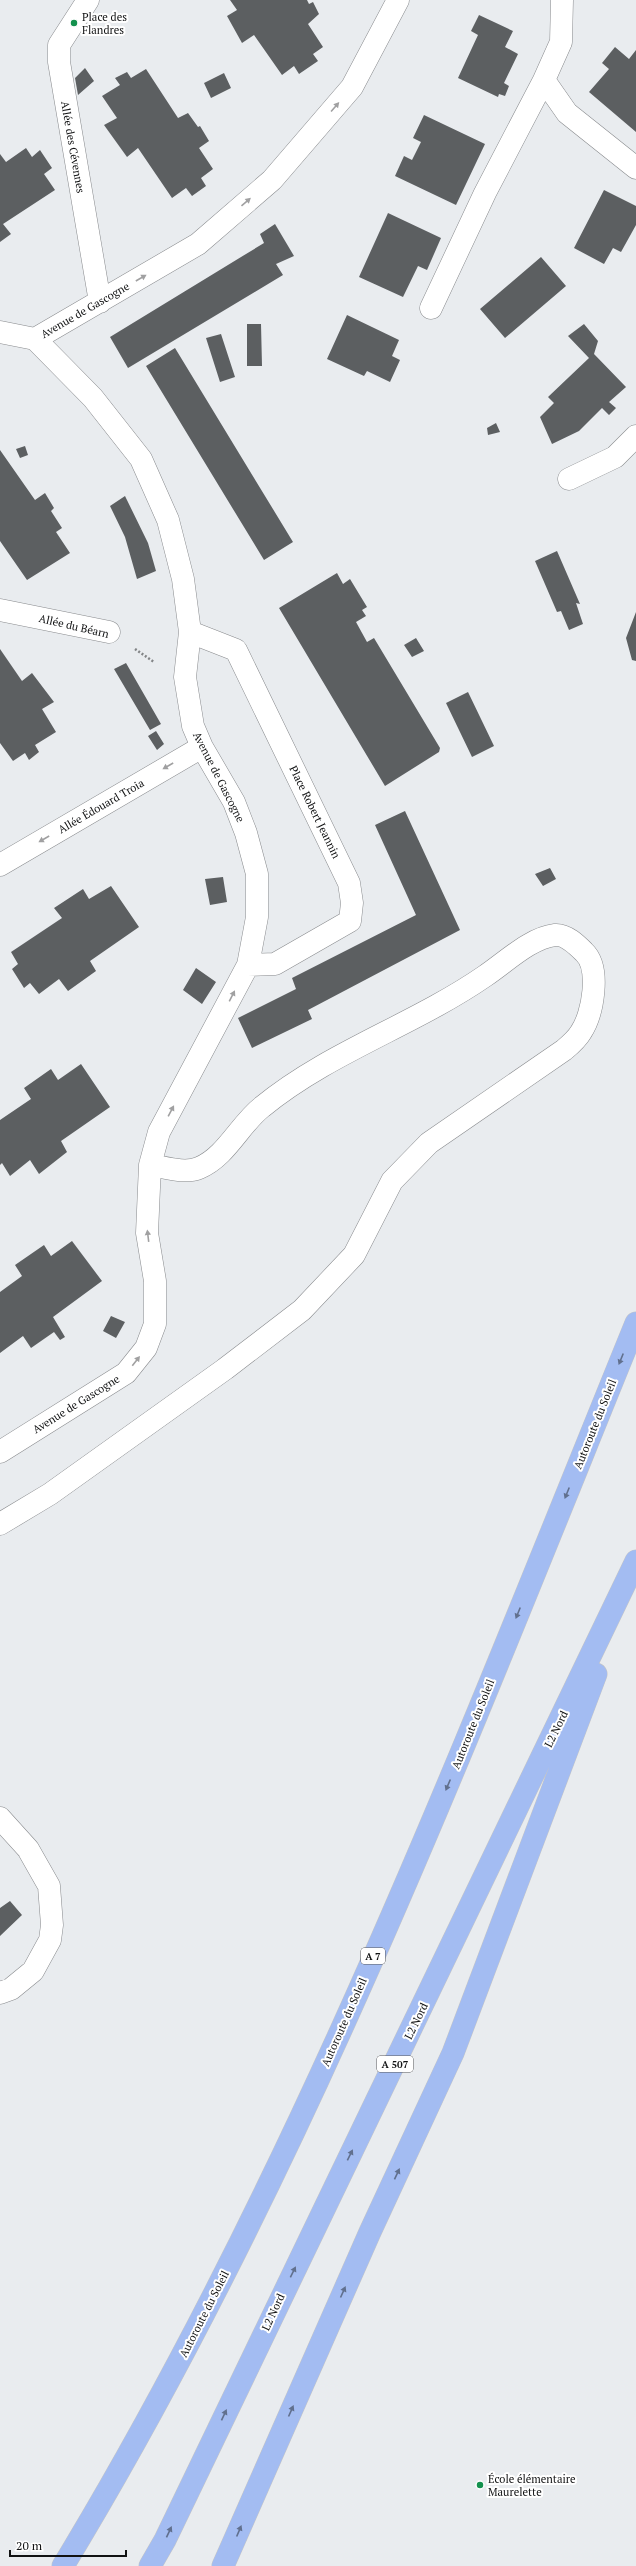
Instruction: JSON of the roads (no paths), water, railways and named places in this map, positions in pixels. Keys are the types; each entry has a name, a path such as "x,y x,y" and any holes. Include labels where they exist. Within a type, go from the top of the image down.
{"highway":[{"name":"Autoroute du Soleil","path":"63,2566 181,2359 274,2176 348,2014 456,1766 636,1323"},
{"name":"L2 Nord","path":"150,2566 165,2540 636,1561"},
{"path":"223,2566 370,2232 453,2053 636,1566"}],"street":[{"name":"Allée des Cévennes","path":"88,0 59,45 59,62 100,302"},
{"name":"Avenue de Gascogne","path":"0,1452 126,1373 146,1348 155,1324 155,1281 147,1233 150,1165 159,1132 248,965 257,917 257,874 246,833 234,802 202,747 194,726 185,677 190,632 184,579 168,520 141,459 93,398 35,339 198,244 272,180 352,87 398,0"},
{"path":"431,308 485,193 544,80 561,42 562,0"},
{"path":"544,80 567,113 636,168"},
{"path":"0,332 35,339"},
{"path":"568,479 615,457 636,436"},
{"name":"Allée du Béarn","path":"0,610 109,632"},
{"name":"Place Robert Jeannin","path":"190,632 236,650 349,883 352,903 350,921 275,964 248,965"},
{"name":"Allée Édouard Troia","path":"0,865 202,747"},
{"path":"0,1524 50,1494 225,1369 302,1310 354,1255 392,1181 429,1143 564,1050 581,1032 591,1004 595,979 588,956 574,942 556,935 535,941 457,995 372,1038 284,1091 260,1108 215,1157 199,1168 185,1170 150,1165"},
{"path":"0,1818 28,1849 49,1886 52,1925 50,1940 32,1971 11,1989 0,1993"}],"place":[{"name":"Place des Flandres","path":"74,23"},
{"name":"École élémentaire Maurelette","path":"480,2485"}]}
